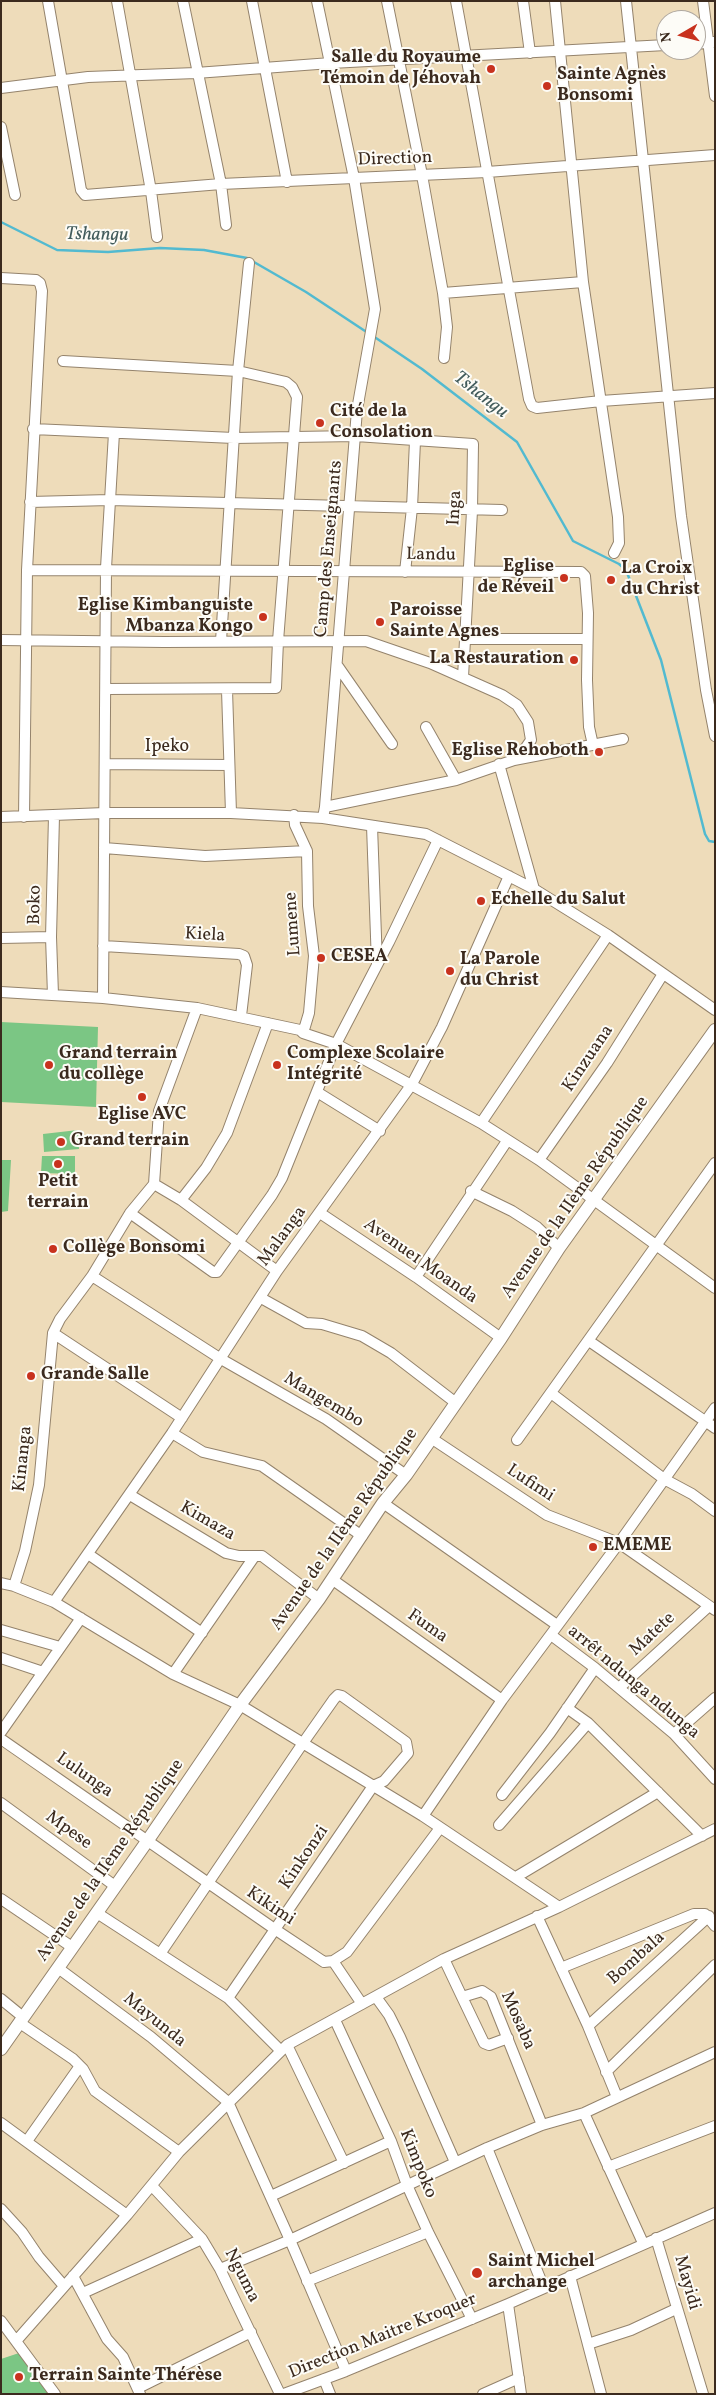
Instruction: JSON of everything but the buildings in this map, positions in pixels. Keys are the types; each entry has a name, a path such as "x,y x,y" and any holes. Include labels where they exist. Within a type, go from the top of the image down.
{"street":[{"path":"48,1 60,79"},
{"path":"117,1 151,191 157,237"},
{"path":"183,1 196,73 221,184 226,225"},
{"path":"252,1 287,182"},
{"path":"317,1 354,178 376,309 357,410 356,436"},
{"path":"387,1 422,175 443,293 447,327 444,358"},
{"path":"456,1 529,399 532,406 536,408 601,401 715,393"},
{"path":"523,1 530,54"},
{"path":"555,1 573,166 583,282 601,401 610,477 618,517 619,542 614,553"},
{"path":"626,1 681,516 706,690 715,736"},
{"path":"703,1 712,42 715,96"},
{"path":"1,88 20,87 60,79 196,73 331,62 400,61 656,46"},
{"name":"Direction","path":"60,79 81,188 85,195 90,196 221,184 487,172 715,155"},
{"path":"1,127 15,195"},
{"path":"221,641 227,570 238,371 250,263"},
{"path":"1,278 36,280 40,283 42,291 33,429 24,640 24,817"},
{"path":"443,293 583,282"},
{"path":"63,361 238,371 286,382 292,387 297,397 276,688 227,690 106,688"},
{"path":"33,429 234,438 356,436 415,441 412,508 405,572"},
{"path":"102,998 107,641 106,568 114,434"},
{"name":"Camp des Enseignants","path":"322,818 325,806 356,436"},
{"name":"Inga","path":"415,441 468,442 473,444 472,511 463,677"},
{"path":"30,502 110,500 472,511 502,510"},
{"name":"Landu","path":"27,570 106,568 468,573 582,572 585,576 587,639"},
{"path":"466,639 587,639 588,702 593,745"},
{"path":"1,640 366,641 430,663 463,677 517,705 528,722 531,740 518,759"},
{"path":"337,665 392,744"},
{"path":"227,690 232,813"},
{"path":"426,727 456,780"},
{"path":"325,806 456,780 518,759 623,739"},
{"name":"Ipeko","path":"105,764 229,765"},
{"path":"499,764 534,889"},
{"path":"1,817 105,813 294,815 426,834 534,889 608,935 715,1010"},
{"name":"Lumene","path":"294,815 295,825 307,851 308,906 314,956 309,1013 303,1033"},
{"name":"Boko","path":"53,995 54,816"},
{"path":"372,826 377,965"},
{"name":"Malanga","path":"130,1213 213,1272 217,1272 282,1178 336,1044 438,840"},
{"path":"104,848 205,856 307,851"},
{"name":"Malanga","path":"54,1602 172,1433 277,1271 380,1131 412,1084 442,1027 509,876"},
{"path":"481,1123 608,935"},
{"path":"1,938 52,937"},
{"name":"Kiela","path":"103,946 239,954 244,956 248,965 241,1016"},
{"name":"Kinzuana","path":"539,1160 607,1063 663,974"},
{"path":"1,992 102,998 197,1008 300,1030 303,1033 336,1044 481,1123 539,1160 592,1201 658,1245 715,1288"},
{"path":"197,1008 159,1111 154,1184 181,1200 277,1271"},
{"path":"181,1200 206,1168 228,1134 268,1023"},
{"name":"Avenue de la IIème République","path":"1,2048 148,1840 240,1705 320,1599 383,1503 406,1475 501,1338 559,1248 715,1030"},
{"path":"317,1092 380,1131"},
{"path":"416,1277 471,1191 507,1141"},
{"path":"517,1440 715,1163"},
{"name":"Kinanga","path":"14,1586 25,1551 39,1485 53,1333 60,1319 92,1276 130,1213 154,1184"},
{"path":"471,1191 528,1222 559,1248"},
{"name":"Avenue1 Moanda","path":"320,1213 416,1277 501,1338"},
{"path":"92,1276 221,1359"},
{"path":"261,1298 306,1323 322,1324 362,1336 391,1353 456,1403"},
{"path":"53,1333 182,1418"},
{"path":"589,1341 715,1428"},
{"name":"Mangembo","path":"221,1359 326,1419 406,1475"},
{"path":"551,1393 664,1479 692,1494 715,1511"},
{"path":"424,1816 502,1700 715,1408"},
{"path":"172,1433 203,1452 262,1466 362,1536"},
{"name":"Lufimi","path":"431,1438 546,1515 619,1542 712,1608"},
{"name":"Kimaza","path":"130,1495 226,1553 254,1557 262,1556 320,1599"},
{"path":"383,1503 556,1625"},
{"path":"88,1554 202,1633"},
{"path":"173,1674 254,1557"},
{"name":"Fuma","path":"333,1580 502,1700"},
{"path":"1,1584 14,1586 54,1602 173,1674 240,1705 424,1816 560,1907"},
{"name":"Matete","path":"618,1688 712,1608"},
{"path":"1,1732 81,1618"},
{"path":"1,1630 60,1647"},
{"name":"arrêt ndunga ndunga","path":"551,1635 595,1668 674,1734 715,1778"},
{"path":"1,1658 43,1672"},
{"path":"502,1795 595,1668"},
{"name":"Kinkonzi","path":"228,1998 373,1786 384,1781 408,1753 406,1742 338,1695 303,1743"},
{"path":"674,1734 715,1698"},
{"path":"567,1708 588,1724 702,1836"},
{"path":"498,1825 588,1724"},
{"name":"Lulunga","path":"1,1739 148,1840"},
{"path":"160,1954 303,1743"},
{"path":"516,1877 658,1792"},
{"name":"Mpese","path":"1,1803 115,1886"},
{"path":"362,2004 333,1961 347,1952 440,1828"},
{"path":"17,2340 128,2214 179,2152 284,2048 444,1959 560,1907 715,1829"},
{"name":"Kikimi","path":"148,1840 207,1884 324,1962 333,1961"},
{"path":"1,1899 72,1947"},
{"path":"97,1912 228,1998 284,2048 344,2163"},
{"name":"Bombala","path":"561,1968 694,1914 702,1913 709,1916 588,2026"},
{"path":"537,1916 588,2026 617,2097"},
{"path":"709,1916 715,1926"},
{"path":"444,1959 484,2043 489,2045 508,2038"},
{"path":"606,2072 715,1966"},
{"name":"Mayunda","path":"58,1968 151,2037 228,2102"},
{"name":"Mosaba","path":"462,1997 482,1991 488,1994 508,2038 542,2125"},
{"path":"376,1998 389,2015 400,2037 455,2162"},
{"path":"1,1999 22,2020 73,2059 80,2066 95,2091 179,2152"},
{"name":"Kimpoko","path":"335,2020 391,2141 407,2185 428,2232 472,2319"},
{"path":"220,2269 290,2240 455,2162 542,2125 584,2113 715,2052"},
{"path":"27,2141 80,2066"},
{"path":"228,2102 271,2196 346,2371"},
{"path":"584,2113 643,2243"},
{"path":"1,2123 128,2214"},
{"path":"608,2167 715,2126"},
{"path":"271,2196 391,2141"},
{"path":"487,2148 544,2288"},
{"name":"Nguma","path":"152,2186 202,2238 220,2269 282,2394"},
{"path":"1,2209 22,2232 39,2258 64,2286"},
{"name":"Direction Maitre Kroquer","path":"282,2394 346,2371 508,2304 643,2243 715,2213"},
{"path":"308,2281 428,2232"},
{"path":"83,2293 202,2238"},
{"name":"Mayidi","path":"656,2238 703,2394"},
{"path":"73,2276 107,2339 123,2358 139,2391 251,2332"},
{"path":"570,2276 601,2394"},
{"path":"508,2304 521,2394"},
{"path":"588,2344 631,2330 676,2309"},
{"path":"1,2321 17,2340 55,2394"},
{"path":"484,2394 519,2378"},
{"path":"324,2379 330,2394"}],"green space":[{"name":"Grand terrain du collège","path":"1,1022 98,1027 96,1107 1,1102"},
{"name":"Grand terrain","path":"78,1130 79,1149 44,1152 43,1134"},
{"name":"Petit terrain","path":"42,1156 75,1156 75,1174 41,1173"},
{"path":"1,1160 11,1160 8,1211 1,1212"},
{"name":"Terrain Sainte Thérèse","path":"19,2353 49,2394 1,2394 1,2359"}],"waterway":[{"name":"Tshangu","path":"1,222 57,250 108,252 160,248 204,250 247,258 306,292 368,333"},
{"name":"Tshangu","path":"373,336 422,369 517,442 573,541 619,564 626,570 661,660 705,834 709,841 715,842"}],"place":[{"name":"Salle du Royaume Témoin de Jéhovah","path":"491,69"},
{"name":"Sainte Agnès Bonsomi","path":"547,86"},
{"name":"Cité de la Consolation","path":"320,423"},
{"name":"Eglise de Réveil","path":"564,578"},
{"name":"La Croix du Christ","path":"611,580"},
{"name":"Eglise Kimbanguiste Mbanza Kongo","path":"263,617"},
{"name":"Paroisse Sainte Agnes","path":"380,622"},
{"name":"La Restauration","path":"574,660"},
{"name":"Eglise Rehoboth","path":"599,752"},
{"name":"Echelle du Salut","path":"481,901"},
{"name":"CESEA","path":"321,958"},
{"name":"La Parole du Christ","path":"450,971"},
{"name":"Grand terrain du collège","path":"49,1065"},
{"name":"Complexe Scolaire Intégrité","path":"277,1065"},
{"name":"Eglise AVC","path":"142,1097"},
{"name":"Grand terrain","path":"61,1142"},
{"name":"Petit terrain","path":"58,1164"},
{"name":"Collège Bonsomi","path":"53,1249"},
{"name":"Grande Salle","path":"31,1376"},
{"name":"EMEME","path":"593,1547"},
{"name":"Saint Michel archange","path":"477,2273"},
{"name":"Terrain Sainte Thérèse","path":"19,2377"}]}
